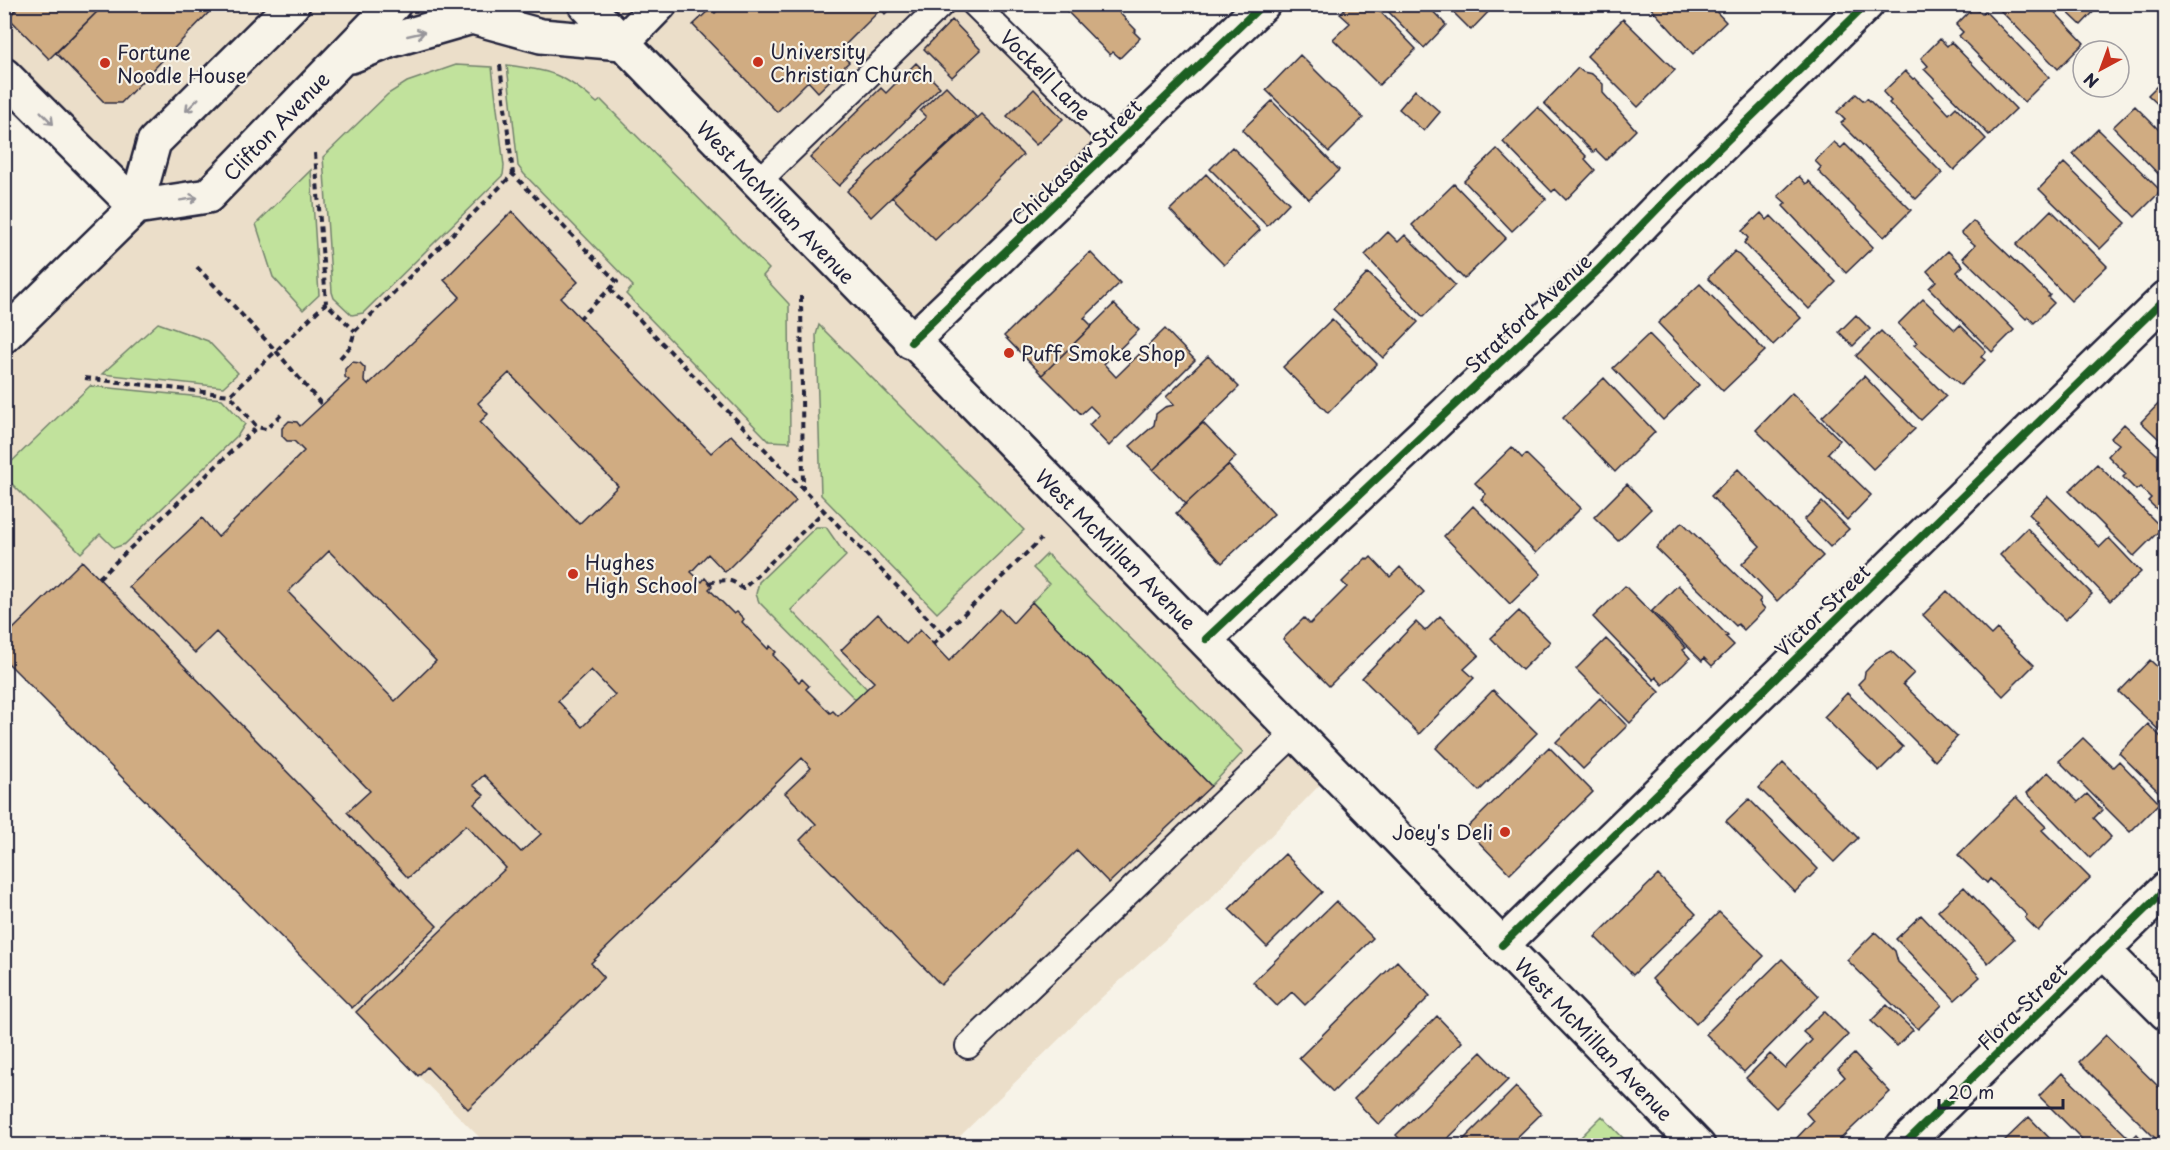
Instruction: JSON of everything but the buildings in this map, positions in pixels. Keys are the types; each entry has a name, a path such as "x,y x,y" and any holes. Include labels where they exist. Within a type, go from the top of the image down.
{"main road":[{"path":"4,336 136,207 154,142 293,4"},
{"name":"Clifton Avenue","path":"136,207 208,196 394,4"},
{"name":"West McMillan Avenue","path":"585,4 911,342 1206,639 1698,1146"},
{"path":"341,60 389,41 472,17 541,36 622,43 660,4"},
{"name":"Chickasaw Street","path":"911,342 1118,146 1263,4"},
{"name":"Stratford Avenue","path":"1206,639 1598,270 1665,201 1867,4"},
{"path":"4,75 136,207"},
{"name":"Victor Street","path":"1502,945 2166,298"},
{"name":"Flora Street","path":"1902,1146 2166,889"},
{"path":"2103,950 2166,1013"}],"lane":[{"path":"758,182 942,4"},
{"name":"Vockell Lane","path":"974,4 1118,146"},
{"path":"968,1046 1295,733"}],"path":[{"path":"499,56 513,174 617,282 580,318"},
{"path":"315,153 326,303 355,331"},
{"path":"340,358 350,347 355,331 513,174"},
{"path":"197,267 276,351 322,405"},
{"path":"610,289 944,635"},
{"path":"801,296 803,489"},
{"path":"230,395 326,303"},
{"path":"85,378 230,395 257,427 266,429 281,415"},
{"path":"99,578 257,427"},
{"path":"710,583 728,579 743,589 824,511"},
{"path":"933,644 1041,539"}],"shaded area":[{"name":"Hughes High School","path":"4,5 974,5 1118,146 911,342 1334,770 1209,900 1101,998 951,1145 487,1145 5,659 5,336 136,207 5,74"}],"green space":[{"path":"456,65 492,67 504,166 503,175 363,313 352,315 334,298 332,292 323,157 388,94 407,82"},
{"path":"507,65 556,75 575,85 597,103 601,100 769,269 763,276 789,304 790,442 769,441 626,294 633,286 524,174 518,166"},
{"path":"311,170 319,295 303,310 273,277 256,224"},
{"path":"158,323 208,341 238,373 223,387 102,374"},
{"path":"819,325 1024,530 937,613 821,495 816,335"},
{"path":"90,386 222,399 245,424 238,435 125,544 114,548 100,534 81,553 5,477 5,468"},
{"path":"816,527 826,527 846,556 791,610 867,689 856,700 759,602 756,594 759,582"},
{"path":"1047,554 1243,752 1211,786 1032,602 1049,584 1033,568"},
{"path":"1602,1116 1625,1140 1624,1145 1573,1145"}],"cycle path":[{"path":"911,342 1263,4"},
{"path":"1206,639 1598,270 1665,201 1867,4"},
{"path":"1502,945 2166,298"},
{"path":"1902,1146 2166,889"}],"place":[{"name":"University Christian Church","path":"758,62"},
{"name":"Fortune Noodle House","path":"105,63"},
{"name":"Puff Smoke Shop","path":"1009,353"},
{"name":"Hughes High School","path":"573,574"},
{"name":"Joey's Deli","path":"1505,832"}]}
